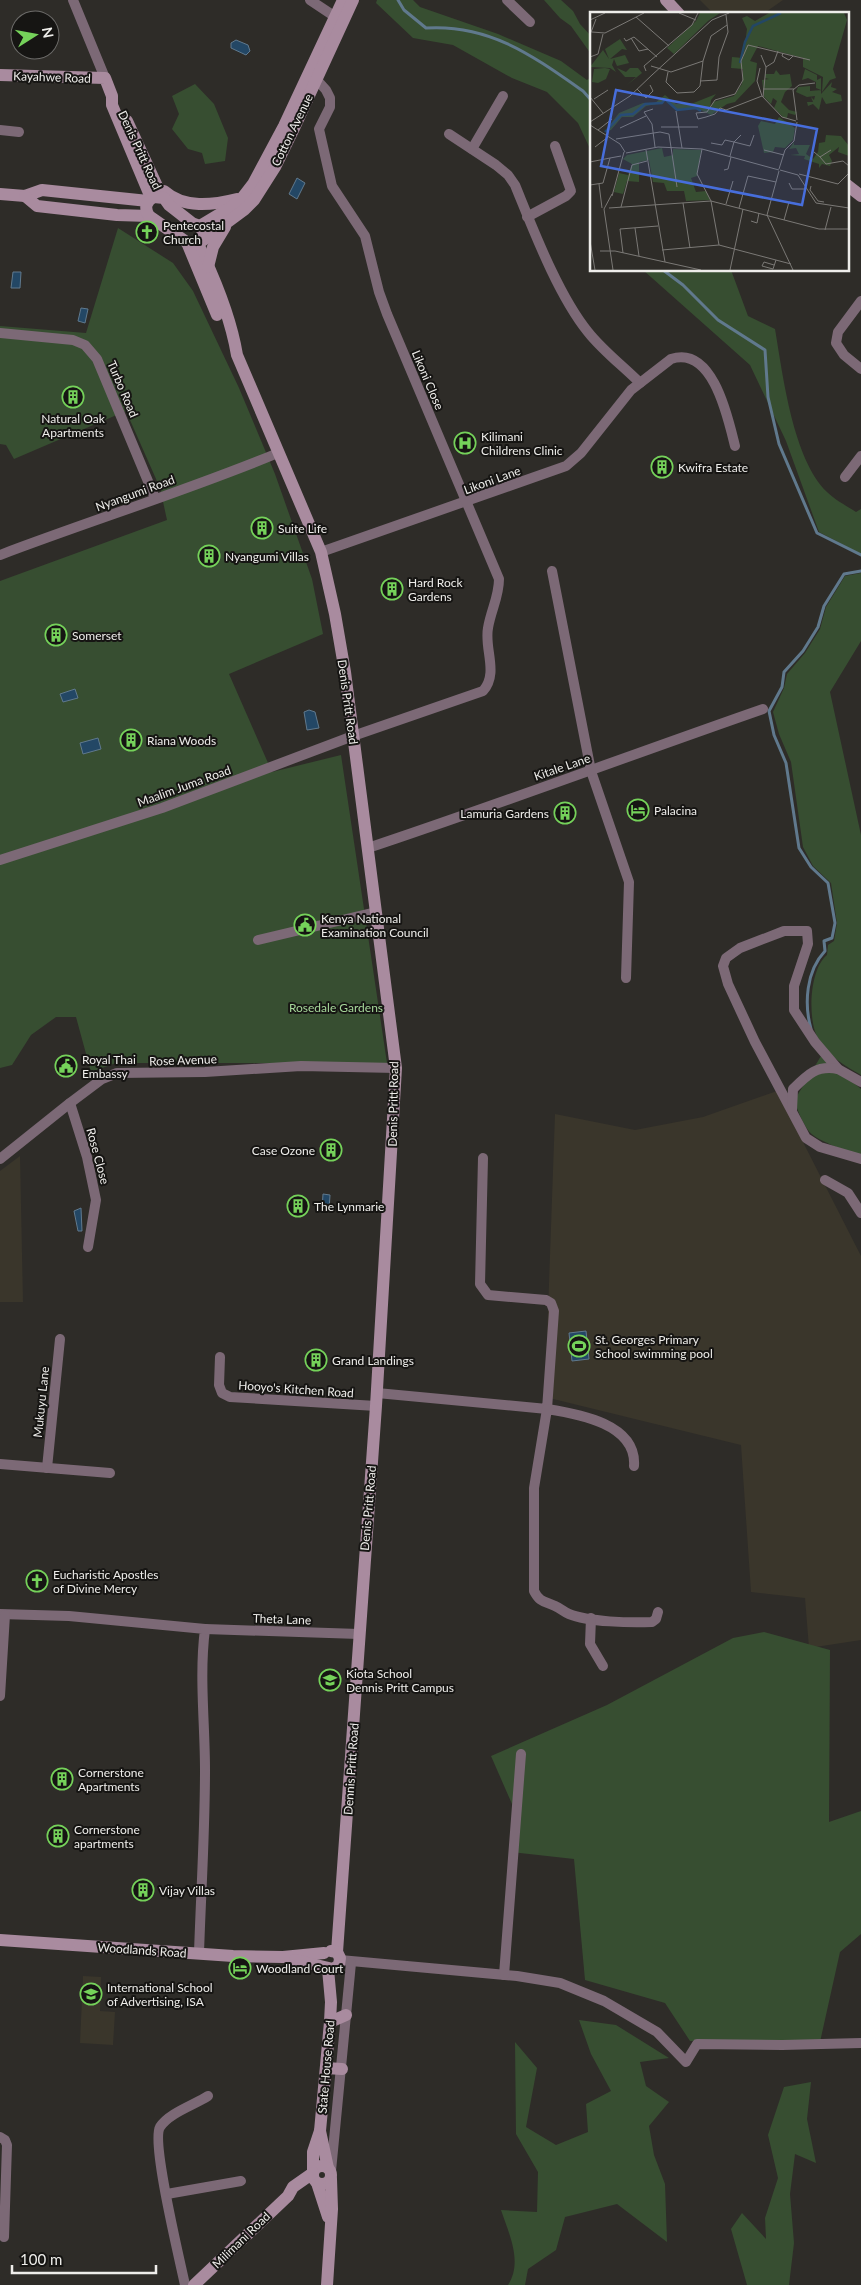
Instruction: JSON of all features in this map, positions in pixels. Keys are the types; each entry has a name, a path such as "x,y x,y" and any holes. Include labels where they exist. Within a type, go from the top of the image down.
{"main road":[{"name":"Cotton Avenue","path":"194,236 230,221 244,210 259,192 275,166 317,80 340,20 343,0"},
{"name":"Cotton Avenue","path":"194,236 243,197 253,184 340,20 353,0"},
{"path":"666,0 677,12"},
{"name":"Kayahwe Road","path":"0,75 105,78"},
{"path":"105,78 112,96"},
{"name":"Denis Pritt Road","path":"112,96 118,102 156,184 157,200"},
{"name":"Denis Pritt Road","path":"112,96 112,105 157,200"},
{"path":"156,184 171,197 186,202 201,204 243,197"},
{"path":"848,186 861,196"},
{"path":"0,194 25,196 42,190 157,200 194,236"},
{"path":"25,196 37,206 164,218 169,212 157,200"},
{"path":"157,200 146,208 151,218 194,236"},
{"path":"208,267 213,247 230,221"},
{"name":"Denis Pritt Road","path":"194,236 208,267 235,341 237,355"},
{"name":"Denis Pritt Road","path":"194,236 229,344 237,355 321,552 336,617 396,1068 377,1393 359,1634"},
{"name":"Dennis Pritt Road","path":"334,1960 341,1905 359,1634"},
{"name":"Woodlands Road","path":"0,1940 334,1960"},
{"name":"State House Road","path":"330,2224 315,2178 314,2152 320,2131 331,2002 335,1992 334,1960"},
{"path":"330,2022 346,2015"},
{"path":"326,2068 342,2069"},
{"name":"State House Road","path":"320,2131 330,2173 330,2224 326,2285"},
{"name":"Milimani Road","path":"194,2285 288,2196 315,2178 326,2184 330,2173"}],"street":[{"path":"73,0 105,78"},
{"path":"310,0 340,20"},
{"path":"507,0 530,22"},
{"name":"Likoni Close","path":"317,80 330,98 330,108 319,129 332,186 365,236 374,265 376,282 387,314 499,579 499,592 488,627 487,642 491,673 489,684 483,690 353,736"},
{"path":"472,149 503,96"},
{"path":"0,130 19,132"},
{"path":"449,134 508,175 577,317 588,334 640,383"},
{"path":"527,217 566,196 571,191 555,146"},
{"path":"861,301 838,332 836,343 844,355 861,369"},
{"name":"Turbo Road","path":"0,333 73,340 91,350 97,359 155,498"},
{"name":"Likoni Lane","path":"321,552 467,503 566,466 581,452 640,383 671,359 684,356 692,360 714,382 723,402 735,446"},
{"name":"Nyangumi Road","path":"0,555 155,498 212,480 278,452"},
{"path":"845,477 861,456"},
{"path":"552,571 591,771 629,882 626,978"},
{"name":"Kitale Lane","path":"368,848 763,709"},
{"name":"Maalim Juma Road","path":"0,860 162,808 353,736"},
{"path":"258,940 376,912"},
{"path":"838,1069 815,1042 794,1010 794,986 808,944 807,931 784,931 740,948 726,958 723,966 728,984 755,1042 806,1138 812,1144 861,1159"},
{"name":"Rose Avenue","path":"0,1159 102,1079 117,1073 205,1072 301,1066 396,1068"},
{"path":"792,1111 793,1088 807,1076 824,1066 838,1069 861,1082"},
{"name":"Rose Close","path":"70,1103 87,1158 96,1200 88,1247"},
{"path":"483,1158 480,1284 488,1295 546,1300 551,1303 554,1311 547,1409 534,1488 534,1591 544,1603 555,1605 570,1615 652,1622 656,1619 658,1612"},
{"path":"825,1180 848,1193 861,1213"},
{"name":"Mukuyu Lane","path":"46,1468 60,1339"},
{"name":"Hooyo's Kitchen Road","path":"220,1357 219,1385 222,1393 230,1397 376,1406"},
{"path":"377,1393 547,1409 587,1417 627,1440 632,1447 634,1466"},
{"path":"0,1464 110,1473"},
{"path":"0,1696 3,1615"},
{"name":"Theta Lane","path":"3,1615 54,1615 205,1629 359,1634"},
{"path":"591,1618 590,1644 604,1666"},
{"path":"199,1953 205,1771 202,1651 205,1629"},
{"path":"504,1975 522,1754"},
{"path":"330,2173 346,2015 334,1960 504,1975 560,1983 604,2001 657,2032 686,2062 697,2044 782,2045 861,2043"},
{"path":"185,2285 157,2135 160,2127 169,2118 208,2096"},
{"path":"0,2137 5,2140 7,2145 4,2237"},
{"path":"167,2194 241,2181"}],"shaded area":[{"path":"700,0 783,0 766,12 712,12"},
{"path":"777,1091 861,1256 861,1640 809,1648 805,1598 751,1592 741,1445 545,1397 555,1114 635,1130 703,1117"},
{"path":"20,1156 23,1302 0,1302 0,1171"},
{"name":"International School of Advertising, ISA","path":"83,1976 101,1977 100,2011 115,2012 113,2045 80,2043"}],"green space":[{"path":"377,0 413,0 420,7 498,34 561,61 587,80 590,78 590,149 578,123 547,92 512,78 453,45 413,38 376,3"},
{"path":"544,0 561,0 573,11 580,24 590,35 590,53 571,26 560,18"},
{"path":"195,84 214,104 228,138 225,161 205,164 202,153 188,149 172,129 179,114 172,96"},
{"name":"Rosedale Gardens","path":"118,228 173,263 193,291 239,388 275,474 312,579 323,634 229,674 272,772 341,755 387,1063 116,1063 91,1072 76,1017 56,1017 31,1035 12,1065 0,1068 0,581 167,520 160,488 126,411 14,459 6,445 0,444 0,326 86,333"},
{"path":"644,271 731,271 748,316 775,329 791,416 806,459 815,477 827,492 837,500 856,512 861,509 861,554 819,532 786,441 750,365"},
{"path":"861,573 861,641 830,692 861,835 861,1075 832,1056 823,1046 815,1032 812,1009 813,983 821,962 827,955 828,945 834,941 837,923 831,883 813,866 803,847 791,762 779,734 773,712 784,688 787,674 805,653 820,629 826,607 845,576"},
{"path":"821,1056 861,1089 861,1158 824,1142 812,1134 804,1123 794,1101"},
{"path":"764,1632 830,1650 829,1822 861,1811 861,1934 840,1952 820,2042 690,2041 665,2003 585,1980 574,1859 511,1852 512,1804 491,1756 607,1705 733,1638"},
{"path":"579,2020 616,2025 669,2058 640,2062 646,2086 669,2102 649,2126 654,2155 665,2184 667,2242 617,2204 565,2217 556,2250 528,2269 525,2285 508,2285 514,2267 514,2257 511,2238 501,2210 537,2212 538,2172 516,2134 515,2042 537,2068 526,2127 556,2145 588,2132 586,2104 611,2091 591,2054"},
{"path":"811,2082 807,2119 816,2163 795,2154 790,2194 794,2243 789,2285 747,2285 731,2229 742,2213 766,2239 765,2218 778,2178 768,2135 784,2087"}],"water":[{"path":"236,40 248,45 250,51 246,55 231,48 231,43"},
{"path":"297,178 305,183 297,199 289,194"},
{"path":"13,272 21,272 20,288 11,288"},
{"path":"81,308 88,309 85,323 78,321"},
{"path":"75,689 78,698 63,702 60,694"},
{"path":"309,710 315,712 319,728 307,730 304,712"},
{"path":"98,738 101,749 83,754 80,743"},
{"path":"323,1194 330,1195 329,1210 322,1209"},
{"path":"81,1208 82,1231 78,1231 74,1211"},
{"name":"St. Georges Primary School swimming pool","path":"586,1331 589,1359 572,1361 569,1333"}],"waterway":[{"path":"398,0 404,10 426,28 449,28 470,31 510,45 565,78 583,91 590,99"},
{"path":"664,271 683,285 718,320 765,350 768,397 779,444 817,533 861,555"},
{"path":"811,1029 807,999 810,978 825,951 824,941 832,938 835,923 828,883 811,867 799,848 786,763 774,735 769,711 782,687 784,672 803,651 818,627 824,606 844,574 861,571"}],"place":[{"name":"Pentecostal Church","path":"147,232"},
{"name":"Natural Oak Apartments","path":"73,397"},
{"name":"Kilimani Childrens Clinic","path":"465,443"},
{"name":"Kwifra Estate","path":"662,467"},
{"name":"Suite Life","path":"262,528"},
{"name":"Nyangumi Villas","path":"209,556"},
{"name":"Hard Rock Gardens","path":"392,589"},
{"name":"Somerset","path":"56,635"},
{"name":"Riana Woods","path":"131,740"},
{"name":"Palacina","path":"638,810"},
{"name":"Lamuria Gardens","path":"565,813"},
{"name":"Kenya National Examination Council","path":"305,925"},
{"name":"Royal Thai Embassy","path":"66,1066"},
{"name":"Case Ozone","path":"331,1150"},
{"name":"The Lynmarie","path":"298,1206"},
{"name":"St. Georges Primary School swimming pool","path":"579,1346"},
{"name":"Grand Landings","path":"316,1360"},
{"name":"Eucharistic Apostles of Divine Mercy","path":"37,1581"},
{"name":"Kiota School Dennis Pritt Campus","path":"330,1680"},
{"name":"Cornerstone Apartments","path":"62,1779"},
{"name":"Cornerstone apartments","path":"58,1836"},
{"name":"Vijay Villas","path":"143,1890"},
{"name":"Woodland Court","path":"240,1968"},
{"name":"International School of Advertising, ISA","path":"91,1994"}]}
